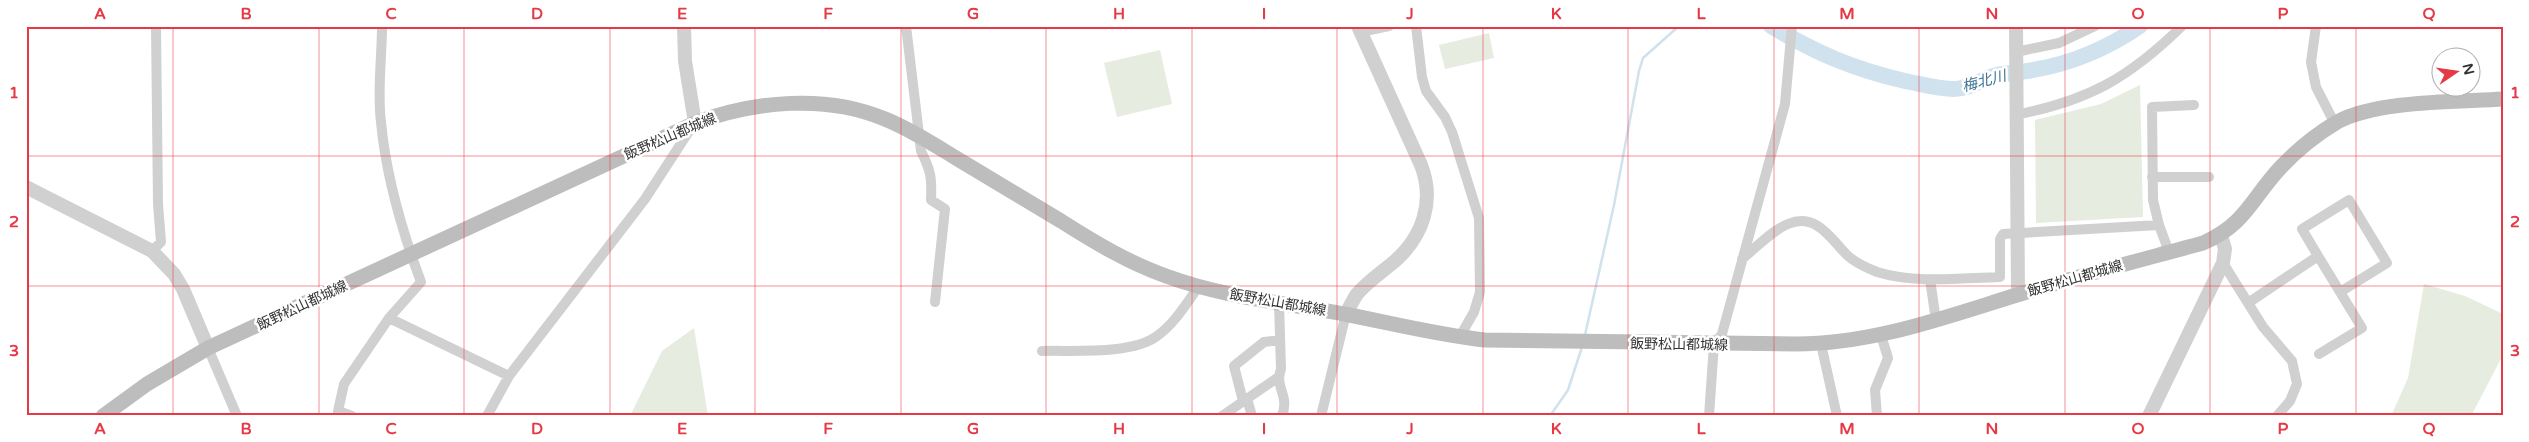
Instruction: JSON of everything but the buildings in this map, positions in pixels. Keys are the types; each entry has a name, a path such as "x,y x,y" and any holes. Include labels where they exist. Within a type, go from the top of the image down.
{"main road":[{"name":"飯野松山都城線","path":"103,416 147,384 208,348 695,123 743,108 779,104 812,104 864,112 885,119 919,135 1105,248 1165,276 1232,295 1346,314 1459,338 1583,342 1821,344 1881,335 1936,321 2018,294 2169,252 2221,235 2238,222 2271,178 2292,154 2335,124 2375,110 2403,106 2503,99"}],"street":[{"path":"152,251 161,242 158,204 156,26"},
{"path":"352,416 338,411 344,384 389,318 421,282 411,255 393,185 380,120 382,26"},
{"path":"487,416 509,376 645,199 695,123 685,61 684,26"},
{"path":"906,26 921,151 928,162 932,178 931,200 945,209 935,302"},
{"path":"1321,416 1346,314 1362,290 1410,246 1426,216 1427,199 1423,170 1359,29 1389,26"},
{"path":"1416,26 1422,77 1426,91 1445,117 1452,132 1480,225 1480,292 1474,312 1459,338"},
{"path":"1709,416 1714,344 1722,334 1785,104 1792,26"},
{"path":"2016,26 2015,115 2018,294"},
{"path":"2016,53 2059,43 2095,26"},
{"path":"2015,115 2062,104 2106,86 2144,61 2182,26"},
{"path":"2316,26 2311,62 2316,87 2335,124"},
{"path":"2169,252 2159,225 2153,200 2152,107 2194,105"},
{"path":"2152,178 2209,177"},
{"path":"26,187 152,251 174,274 183,289 237,416"},
{"path":"2319,354 2362,328 2340,292 2318,256 2302,229 2350,200 2387,263 2340,292"},
{"path":"1742,259 1789,224 1801,222 1814,224 1824,229 1848,256 1864,266 1896,276 1930,278 2000,277 2000,239 2003,234 2159,225"},
{"path":"2149,416 2223,263 2225,249 2221,235"},
{"path":"2248,303 2318,256"},
{"path":"2223,263 2263,327 2292,361 2296,374 2296,384 2290,401 2277,416"},
{"path":"1930,278 1936,321"},
{"path":"1042,351 1123,348 1143,343 1156,337 1178,316 1199,286"},
{"path":"1222,416 1277,378 1281,369 1279,303"},
{"path":"389,318 509,376"},
{"path":"1877,416 1875,390 1888,358 1881,335"},
{"path":"1252,416 1234,366 1264,342 1280,340"},
{"path":"1821,344 1836,416"},
{"path":"1277,378 1286,405 1282,416"}],"shaded area":[{"path":"1489,33 1494,58 1445,69 1439,45"},
{"path":"1160,50 1172,104 1117,117 1104,63"},
{"path":"2140,85 2143,217 2036,223 2035,120 2101,104"},
{"path":"2424,284 2465,296 2503,314 2503,355 2471,416 2391,416 2408,378"},
{"path":"694,328 708,416 630,416 662,351"}],"waterway":[{"path":"1585,335 1614,205 1639,71 1643,58 1679,26"},
{"name":"梅北川","path":"1771,26 1819,52 1868,71 1905,81 1954,89 1960,89 1997,75 2023,72 2072,60 2100,49 2140,26"},
{"path":"1550,416 1568,390 1582,347"}]}
